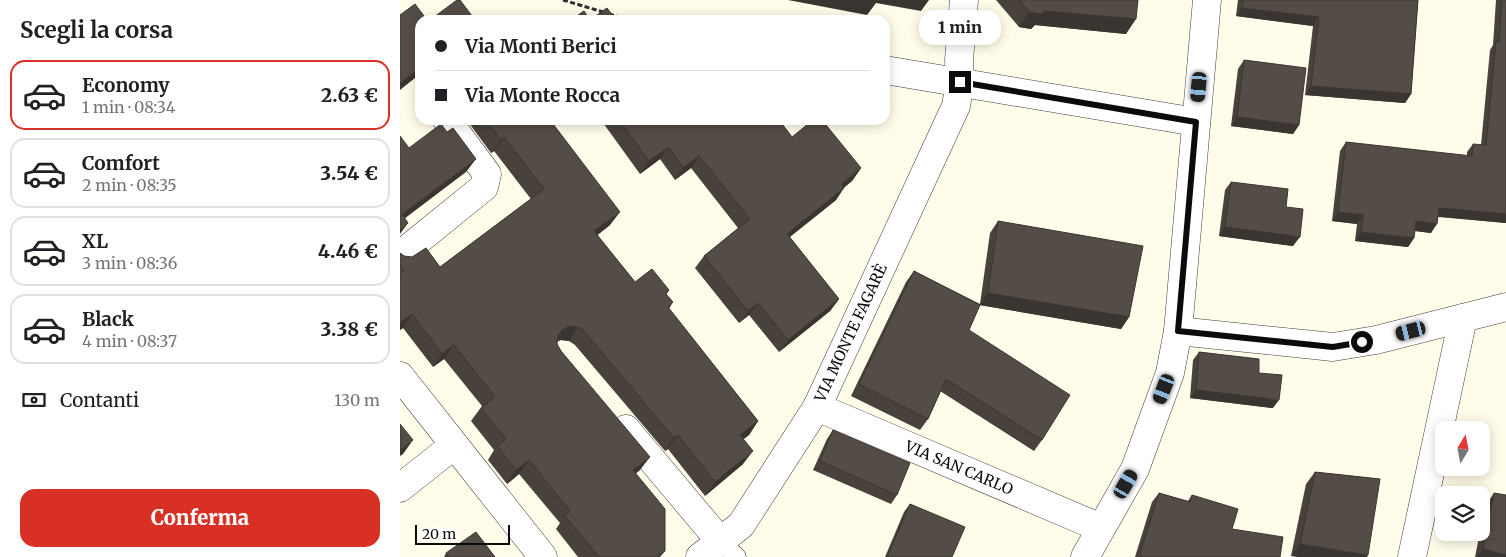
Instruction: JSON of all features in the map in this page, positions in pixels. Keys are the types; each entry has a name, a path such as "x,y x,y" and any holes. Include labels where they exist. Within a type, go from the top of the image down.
{"street":[{"name":"VIA MONTE FAGARÈ","path":"719,552 741,525 817,407 956,106 960,82 959,60 964,0"},
{"path":"1085,557 1135,469 1170,373 1178,331 1207,0"},
{"path":"890,71 1196,122"},
{"path":"400,255 484,187 487,174 451,125"},
{"path":"1178,331 1333,347 1376,340 1506,307"},
{"path":"1412,557 1463,318"},
{"path":"400,376 543,557"},
{"path":"607,407 719,552"},
{"name":"VIA SAN CARLO","path":"817,407 1101,528"},
{"path":"400,488 454,445"}],"path":[{"path":"563,0 613,15"}],"building":[{"path":"457,0 460,0 471,15 437,15"},
{"path":"1019,0 1138,0 1136,19 1045,11 1041,14 1029,12"},
{"path":"1243,0 1418,0 1411,94 1311,86 1319,17 1242,8"},
{"path":"1502,0 1506,0 1506,214 1439,208 1437,224 1416,221 1414,238 1361,232 1363,215 1338,212 1346,142 1472,156 1473,144 1486,145 1496,41 1499,42"},
{"path":"415,4 423,15 415,15 415,72 400,83 400,15"},
{"path":"607,8 612,15 597,15"},
{"path":"584,11 587,15 578,15"},
{"path":"1244,60 1306,68 1299,125 1237,117"},
{"path":"442,125 447,132 453,128 476,159 402,214 408,223 400,230 400,136 409,148"},
{"path":"490,125 554,125 620,212 594,231 635,282 652,269 669,290 666,294 673,302 668,307 758,421 740,435 753,451 715,482 678,435 674,438 584,331 578,327 570,326 562,330 558,336 557,344 561,351 650,457 633,470 665,509 665,551 657,557 599,557 565,516 570,511 529,460 516,470 497,446 506,439 481,408 495,397 454,345 442,354 412,314 400,323 400,273 404,270 400,265 400,253 404,256 412,257 426,248 440,267 544,189 504,137 501,140"},
{"path":"623,125 783,125 792,137 807,125 826,125 861,168 842,184 844,188 787,234 839,299 788,340 758,303 748,311 704,256 750,219 699,156 683,168 669,147 649,161"},
{"path":"1231,182 1288,189 1286,207 1303,209 1300,237 1225,227"},
{"path":"998,221 1143,246 1129,317 988,293"},
{"path":"914,271 980,305 969,330 1070,395 1042,440 946,379 928,419 859,384"},
{"path":"1199,352 1259,359 1259,373 1282,375 1279,400 1196,390"},
{"path":"400,424 413,440 400,450"},
{"path":"833,430 910,463 897,495 820,461"},
{"path":"1315,472 1380,479 1368,555 1300,544"},
{"path":"1159,493 1190,502 1192,495 1238,509 1232,529 1283,537 1280,557 1139,557"},
{"path":"1494,493 1506,495 1506,555 1483,549 1485,541 1490,541 1490,513"},
{"path":"910,504 965,527 952,557 887,557"},
{"path":"476,532 495,557 449,557 446,553"}],"route":[{"path":"960,82 1196,122 1178,331 1333,347 1362,342"}]}
